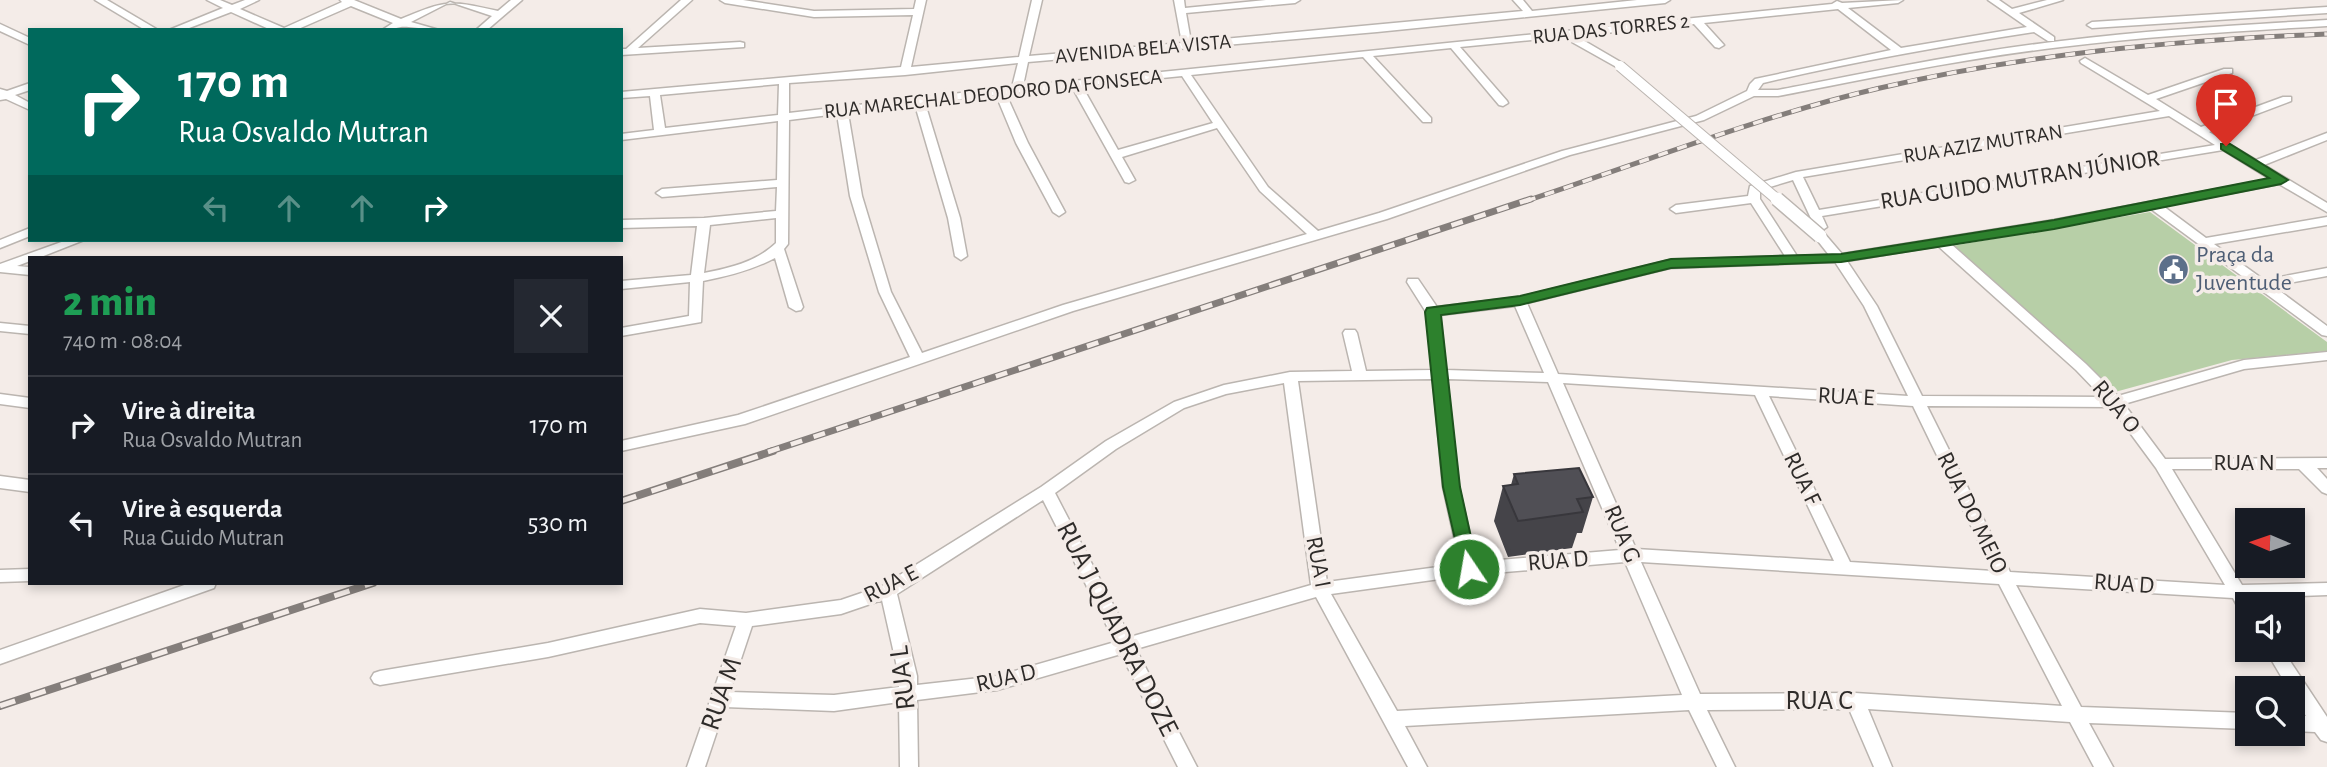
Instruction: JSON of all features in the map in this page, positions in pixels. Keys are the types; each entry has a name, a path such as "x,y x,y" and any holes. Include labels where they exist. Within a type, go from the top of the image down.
{"street":[{"path":"100,0 149,28"},
{"path":"212,0 275,28"},
{"path":"179,28 254,0"},
{"path":"391,28 447,0"},
{"path":"454,0 500,15"},
{"path":"484,28 517,0"},
{"path":"625,52 687,0"},
{"path":"725,0 814,14 920,12"},
{"path":"905,72 921,0"},
{"path":"1017,89 1037,0"},
{"path":"1179,0 1187,46"},
{"path":"1181,11 1295,0"},
{"path":"1518,0 1530,14"},
{"name":"AVENIDA BELA VISTA","path":"623,95 905,72 1665,0"},
{"name":"RUA DAS TORRES 2","path":"1365,54 1836,3 1898,0"},
{"path":"1993,0 2051,39"},
{"path":"2011,12 2058,0"},
{"path":"291,28 348,1 402,23 425,28"},
{"path":"1836,3 1898,49"},
{"path":"2092,25 2327,10"},
{"path":"1696,20 1719,45"},
{"path":"623,446 740,420 1159,279 1316,236 1566,153 1700,118 1752,93 1778,93 1927,64 2059,44 2182,31 2327,23"},
{"path":"1408,25 1418,48"},
{"path":"0,27 28,41"},
{"path":"1605,55 1605,40 1618,28"},
{"path":"1752,93 1755,83 1759,81 1898,49 2036,29"},
{"path":"1565,34 1620,66 1820,231"},
{"path":"625,52 740,45"},
{"path":"1453,46 1503,103"},
{"path":"1365,54 1427,120"},
{"name":"RUA MARECHAL DEODORO DA FONSECA","path":"623,137 1017,89 1365,54"},
{"path":"2085,61 2281,180 2321,198 2327,208"},
{"path":"2147,99 2228,71"},
{"path":"1185,72 1264,189 1316,236"},
{"path":"783,82 780,247 796,306"},
{"path":"1076,84 1129,180"},
{"path":"2,95 28,87"},
{"path":"1000,91 1021,143 1059,212"},
{"path":"655,93 660,133"},
{"path":"2,95 28,106"},
{"path":"2201,131 2287,99"},
{"path":"919,100 954,218 961,256"},
{"path":"842,110 856,196 885,292 918,359"},
{"name":"RUA AZIZ MUTRAN","path":"1754,199 1754,188 1796,175 2170,113"},
{"path":"1115,155 1220,124"},
{"path":"2255,164 2327,136"},
{"name":"RUA GUIDO MUTRAN JÚNIOR","path":"1814,214 2226,146"},
{"path":"1796,175 1820,231"},
{"path":"1433,312 1520,301 1671,264 1841,258 2054,225 2281,180"},
{"path":"662,193 782,183"},
{"path":"1676,209 1754,199 1793,259"},
{"path":"2152,204 2327,332"},
{"path":"623,224 704,222 782,214"},
{"path":"2203,242 2327,221"},
{"path":"623,332 695,320 704,222"},
{"name":"RUA DO MEIO","path":"1820,231 1841,258 1917,401 2003,576 2104,767"},
{"path":"0,244 28,233"},
{"path":"33,256 72,242"},
{"name":"RUA O","path":"1941,242 2092,377 2115,402 2161,464 2236,592"},
{"path":"623,285 697,278 749,265 780,247"},
{"path":"0,268 28,258"},
{"path":"0,268 28,271"},
{"path":"2262,284 2327,272"},
{"path":"1413,282 1433,312 1451,487 1469,569"},
{"name":"RUA G","path":"1520,301 1694,702 1726,767"},
{"path":"0,327 28,330"},
{"path":"1350,333 1360,376"},
{"name":"RUA E","path":"380,678 548,649 700,616 746,620 823,612 888,591 1046,491 1111,445 1179,405 1224,390 1290,377 1438,374 1555,378 1917,401 2115,402 2244,365 2327,356"},
{"name":"RUA I","path":"1290,377 1320,589 1418,767"},
{"name":"RUA F","path":"1760,392 1844,566"},
{"path":"0,399 28,403"},
{"path":"2302,463 2327,488"},
{"name":"RUA N","path":"2161,464 2327,463"},
{"path":"0,482 28,486"},
{"name":"RUA J QUADRA DOZE","path":"1046,491 1128,645 1188,767"},
{"name":"RUA D","path":"721,699 834,703 909,696 997,683 1320,589 1469,569 1631,555 2236,592 2327,589"},
{"path":"0,576 28,575"},
{"path":"0,657 202,585"},
{"name":"RUA L","path":"888,591 908,676 908,767"},
{"name":"RUA M","path":"696,767 746,620"},
{"path":"2282,662 2325,727"},
{"path":"1855,701 1883,767"},
{"name":"RUA C","path":"1391,719 1694,702 1855,701 2075,715 2235,721"},
{"path":"2305,725 2325,727"}],"green space":[{"path":"2150,212 2327,342 2327,351 2232,360 2115,392 1952,246"}],"building":[{"path":"1579,468 1593,497 1577,499 1583,512 1518,521 1503,486 1518,484 1514,474"}],"railway":[{"path":"1526,201 1792,112 1935,76 2102,50 2327,34"},
{"path":"768,452 1531,199"},
{"path":"623,500 773,451"},
{"path":"0,706 367,585"}],"place":[{"name":"Praça da Juventude","path":"2173,269"}],"route":[{"path":"1469,569 1451,487 1433,312 1520,301 1681,262 1841,258 2054,225 2281,180 2226,146"}]}
